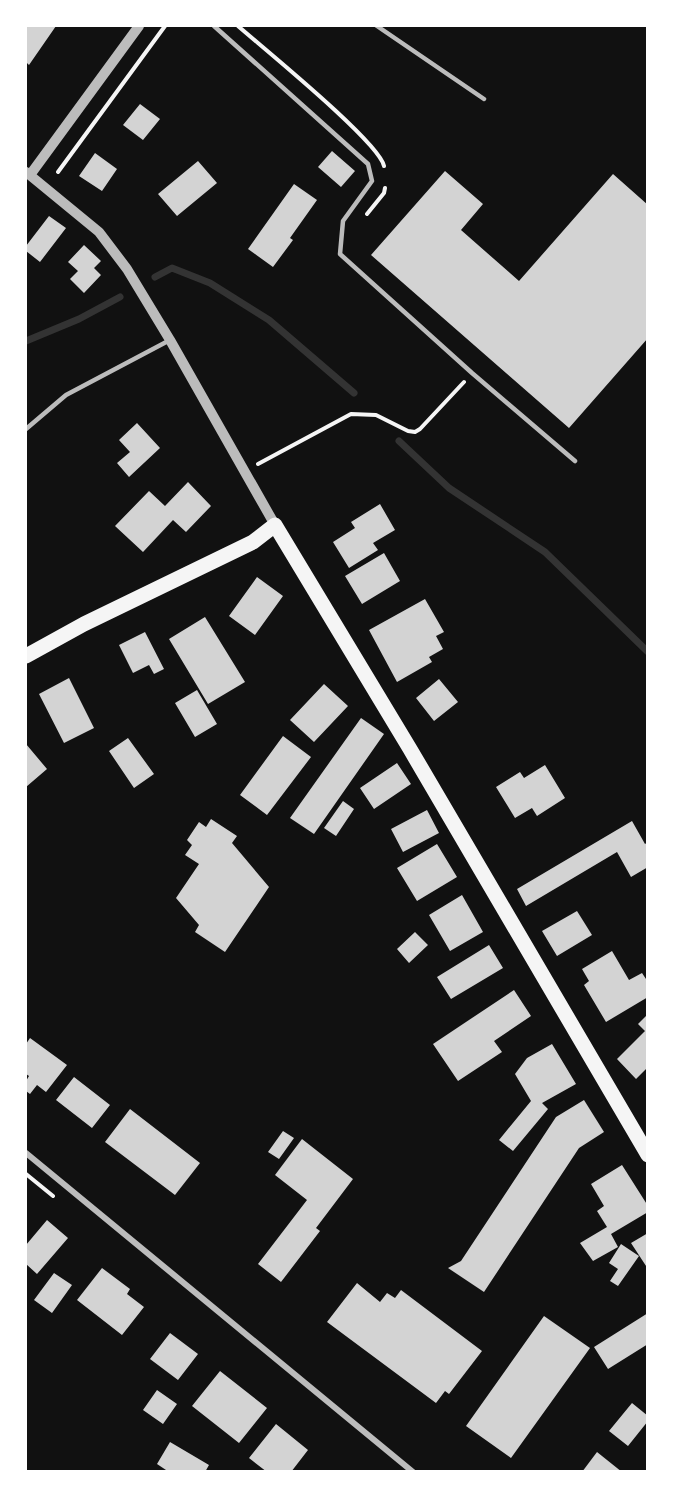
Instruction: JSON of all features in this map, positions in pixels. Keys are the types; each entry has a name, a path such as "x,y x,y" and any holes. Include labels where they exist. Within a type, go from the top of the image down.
{"main road":[{"path":"26,656 84,624 253,542 275,525 410,749 648,1155"}],"street":[{"path":"139,26 28,173 99,232 127,269 275,525"},
{"path":"26,1153 413,1472"}],"lane":[{"path":"214,26 368,164 372,181 342,220 340,254 472,373 575,461"},
{"path":"377,26 484,99"},
{"path":"26,429 66,395 170,340"}],"path":[{"path":"58,172 165,26"},
{"path":"244,471 351,414 376,414 408,431 415,432 472,373"}],"building":[{"path":"26,26 56,26 29,65 26,62"},
{"path":"140,104 160,119 143,140 123,125"},
{"path":"332,151 355,171 341,187 318,167"},
{"path":"95,153 117,169 102,191 79,176"},
{"path":"198,161 217,183 177,216 158,194"},
{"path":"445,171 483,204 461,230 519,281 613,174 648,205 648,338 569,428 371,255"},
{"path":"294,184 317,200 290,238 293,240 273,267 248,249"},
{"path":"49,216 66,228 40,262 26,251 26,246"},
{"path":"84,245 101,261 94,268 101,275 84,293 70,279 78,271 68,262"},
{"path":"137,423 160,448 129,477 117,463 130,452 119,440"},
{"path":"188,482 211,506 186,532 173,520 143,552 115,526 149,491 165,506"},
{"path":"380,504 395,530 373,543 378,550 349,568 333,542 355,528 351,522"},
{"path":"384,553 400,581 362,604 345,576"},
{"path":"257,577 283,596 255,635 229,616"},
{"path":"425,599 444,632 436,636 443,649 429,657 432,662 397,682 369,630"},
{"path":"205,617 245,682 208,704 169,639"},
{"path":"145,632 164,669 154,674 149,665 133,673 119,645"},
{"path":"69,678 94,728 64,743 39,694"},
{"path":"439,679 458,702 434,721 416,698"},
{"path":"324,684 348,706 314,742 290,720"},
{"path":"197,690 217,724 195,737 175,703"},
{"path":"361,718 384,734 314,834 290,818"},
{"path":"283,736 311,757 267,815 240,795"},
{"path":"128,738 154,774 134,788 109,751"},
{"path":"26,744 47,769 26,787"},
{"path":"397,763 411,784 374,809 360,788"},
{"path":"545,765 565,798 537,816 532,808 515,818 496,787 520,772 524,778"},
{"path":"343,801 354,809 336,836 324,828"},
{"path":"427,810 439,833 403,852 391,829"},
{"path":"211,819 237,836 232,843 269,887 225,952 195,932 199,925 176,898 199,864 185,855 192,845 187,840 199,822 206,827"},
{"path":"632,821 645,844 648,842 648,867 631,877 617,852 526,906 517,889"},
{"path":"437,844 457,877 417,901 397,868"},
{"path":"462,895 483,932 450,951 429,915"},
{"path":"577,911 592,935 557,956 542,931"},
{"path":"415,932 428,945 409,963 397,949"},
{"path":"489,945 503,968 451,999 437,977"},
{"path":"612,951 629,980 642,973 648,982 648,997 606,1022 584,985 589,981 582,969"},
{"path":"514,990 531,1016 494,1041 502,1052 458,1081 433,1044"},
{"path":"648,1014 648,1067 636,1079 617,1059 645,1031 638,1024"},
{"path":"30,1038 67,1065 46,1092 37,1085 30,1094 26,1091 26,1081 29,1076 26,1074 26,1044"},
{"path":"552,1044 576,1084 542,1103 548,1109 513,1151 499,1140 531,1101 515,1074 527,1058"},
{"path":"74,1077 110,1105 92,1128 56,1100"},
{"path":"584,1100 604,1132 579,1148 484,1292 448,1268 461,1261 556,1117"},
{"path":"130,1109 200,1163 175,1195 105,1142"},
{"path":"283,1131 294,1138 279,1159 268,1152"},
{"path":"302,1139 353,1179 316,1228 320,1231 281,1282 258,1264 307,1200 275,1175"},
{"path":"622,1165 648,1206 648,1212 611,1234 618,1247 593,1261 580,1243 607,1227 597,1211 604,1206 591,1184"},
{"path":"47,1220 68,1238 37,1274 26,1264 26,1245"},
{"path":"648,1233 648,1269 631,1243"},
{"path":"621,1244 639,1256 618,1286 610,1281 618,1269 609,1263"},
{"path":"102,1268 130,1289 127,1294 144,1307 122,1335 77,1300"},
{"path":"54,1273 72,1285 52,1313 34,1300"},
{"path":"357,1283 380,1302 387,1293 395,1298 401,1290 482,1351 449,1394 445,1391 436,1403 327,1322"},
{"path":"648,1313 648,1344 608,1369 594,1347"},
{"path":"544,1316 590,1348 511,1458 466,1426"},
{"path":"170,1333 198,1354 178,1380 150,1359"},
{"path":"220,1371 267,1408 239,1443 192,1406"},
{"path":"157,1390 177,1404 163,1424 143,1410"},
{"path":"632,1403 648,1416 648,1421 628,1446 609,1431"},
{"path":"276,1424 308,1450 291,1472 267,1472 249,1458"},
{"path":"170,1442 209,1465 205,1472 169,1472 157,1464"},
{"path":"597,1452 622,1472 582,1472"}],"waterway":[{"path":"155,277 172,268 210,283 269,320 354,393"},
{"path":"26,341 79,319 120,297"},
{"path":"399,441 449,488 545,552 648,652"}]}
